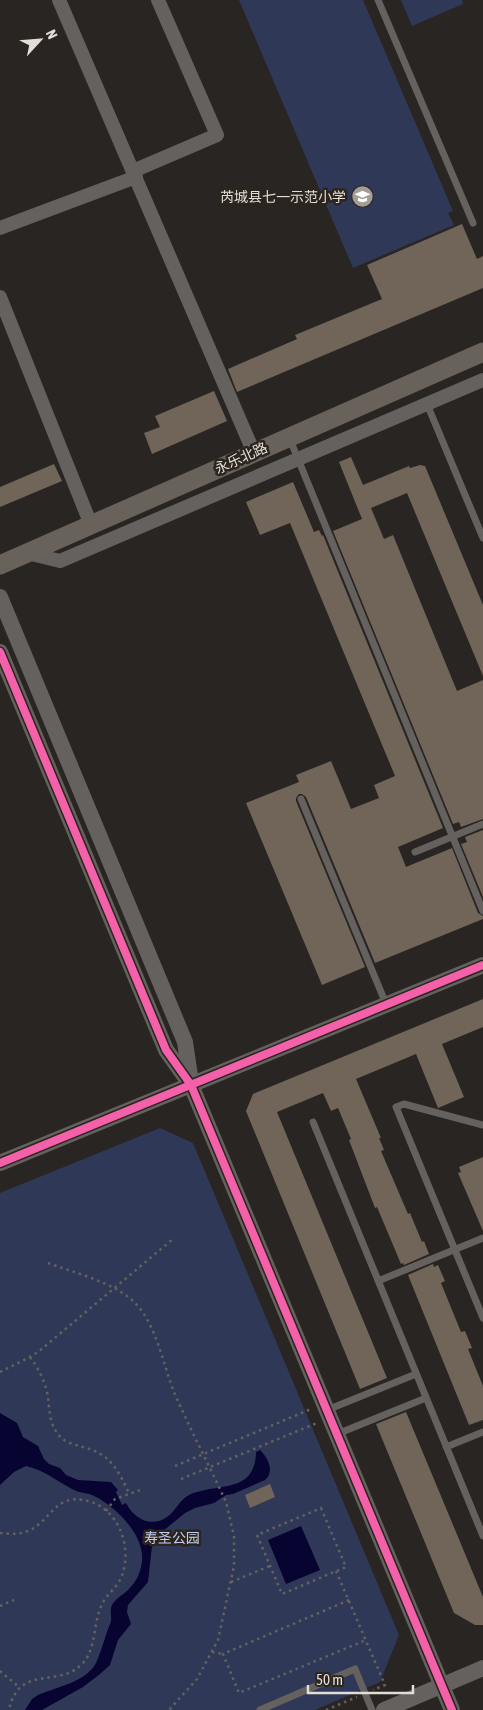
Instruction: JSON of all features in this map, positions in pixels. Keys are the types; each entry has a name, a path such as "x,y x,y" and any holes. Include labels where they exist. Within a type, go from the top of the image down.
{"main road":[{"name":"永乐北路","path":"0,565 483,352"}],"street":[{"path":"59,0 254,452"},
{"path":"0,228 134,174 217,135 158,0"},
{"path":"0,297 91,525"},
{"path":"27,553 60,561 483,380"},
{"path":"0,597 185,1042 191,1085"},
{"path":"0,652 166,1050 191,1085 452,1710"},
{"path":"0,1163 483,965"},
{"path":"384,1710 483,1668"}],"lane":[{"path":"378,0 473,223"},
{"path":"427,404 483,538"},
{"path":"289,437 483,911"},
{"path":"301,799 386,1005"},
{"path":"415,852 483,824"},
{"path":"483,1125 404,1104 396,1107 483,1318"},
{"path":"313,1122 483,1536"},
{"path":"378,1281 483,1238"},
{"path":"327,1410 416,1374"},
{"path":"337,1434 426,1398"},
{"path":"446,1447 483,1432"},
{"path":"260,1710 355,1669 372,1710"}],"path":[{"path":"0,1372 30,1358 173,1239"},
{"path":"48,1263 114,1288 135,1303 149,1323 174,1391 225,1500 234,1536 234,1566 218,1640 197,1678 170,1710"},
{"path":"30,1358 43,1380 48,1395 51,1420 57,1432 70,1443 90,1448 106,1458 117,1470 129,1493"},
{"path":"175,1466 327,1410"},
{"path":"181,1479 210,1467 327,1410"},
{"path":"106,1511 115,1499 140,1490"},
{"path":"0,1533 28,1531 42,1522 56,1506 70,1500 85,1500 106,1511 115,1521 122,1535 126,1552 124,1569 118,1584 102,1602 89,1654 81,1665 68,1674 36,1679 20,1688 13,1697 9,1710"},
{"path":"321,1508 346,1567 282,1594 270,1566 257,1535 321,1508"},
{"path":"231,1582 270,1566"},
{"path":"336,1571 385,1685"},
{"path":"0,1606 14,1600"},
{"path":"212,1652 223,1654 349,1600"},
{"path":"223,1654 239,1693 366,1640"},
{"path":"0,1670 20,1688"}],"green space":[{"path":"239,0 363,0 453,211 448,213 454,225 353,268"},
{"path":"401,0 462,0 463,4 412,26"},
{"name":"寿圣公园","path":"160,1128 193,1143 399,1635 380,1682 315,1710 0,1710 0,1193"}],"shaded area":[{"path":"0,1413 17,1423 23,1437 38,1446 44,1459 49,1464 60,1468 66,1475 78,1480 111,1482 118,1490 116,1492 122,1505 126,1503 129,1509 138,1517 149,1522 155,1522 167,1517 189,1495 233,1485 242,1481 249,1475 254,1466 256,1452 260,1450 266,1457 270,1469 270,1473 265,1480 233,1494 226,1495 214,1503 185,1513 163,1531 152,1546 148,1582 128,1605 127,1612 131,1624 118,1640 110,1665 83,1687 42,1710 25,1710 32,1699 38,1695 78,1679 91,1670 96,1663 111,1622 112,1605 135,1582 140,1570 142,1556 136,1535 129,1525 112,1508 92,1495 76,1491 46,1474 26,1466 14,1472 0,1485"},
{"path":"301,1526 320,1570 286,1584 268,1540"}],"building":[{"path":"462,224 477,259 483,256 483,288 237,392 228,369 297,339 295,335 382,299 367,265"},
{"path":"214,391 227,421 152,454 144,433 160,427 155,416"},
{"path":"351,457 363,485 409,466 410,468 420,465 425,466 483,605 483,676 407,493 371,508 384,539 393,535 457,691 483,680 483,819 461,827 459,822 453,824 333,531 362,519 339,462"},
{"path":"54,464 62,481 0,507 0,487"},
{"path":"293,482 314,532 319,530 323,535 443,828 398,847 406,867 452,848 478,913 483,916 483,919 375,963 306,797 299,794 296,801 365,967 322,985 246,803 299,782 296,775 331,761 351,809 379,798 374,785 395,776 290,523 260,535 246,502"},
{"path":"483,830 483,897 461,844 467,842 465,837"},
{"path":"483,999 483,1027 442,1044 464,1097 438,1108 416,1054 356,1079 381,1138 379,1138 384,1150 381,1151 408,1214 410,1213 429,1254 404,1265 403,1263 401,1264 377,1207 375,1208 338,1108 331,1111 323,1093 277,1112 387,1378 360,1389 246,1111 253,1094"},
{"path":"483,1157 483,1231 458,1173 461,1172 459,1167"},
{"path":"433,1264 434,1267 438,1265 445,1281 441,1283 461,1332 465,1331 472,1348 468,1349 483,1386 483,1420 469,1425 408,1275"},
{"path":"406,1412 483,1597 483,1625 475,1625 454,1613 376,1424"},
{"path":"270,1484 275,1497 250,1508 245,1495"}],"cycle path":[{"path":"0,652 166,1050 191,1085 452,1710"},
{"path":"0,1163 483,965"}],"place":[{"name":"芮城县七一示范小学","path":"362,197"}]}
